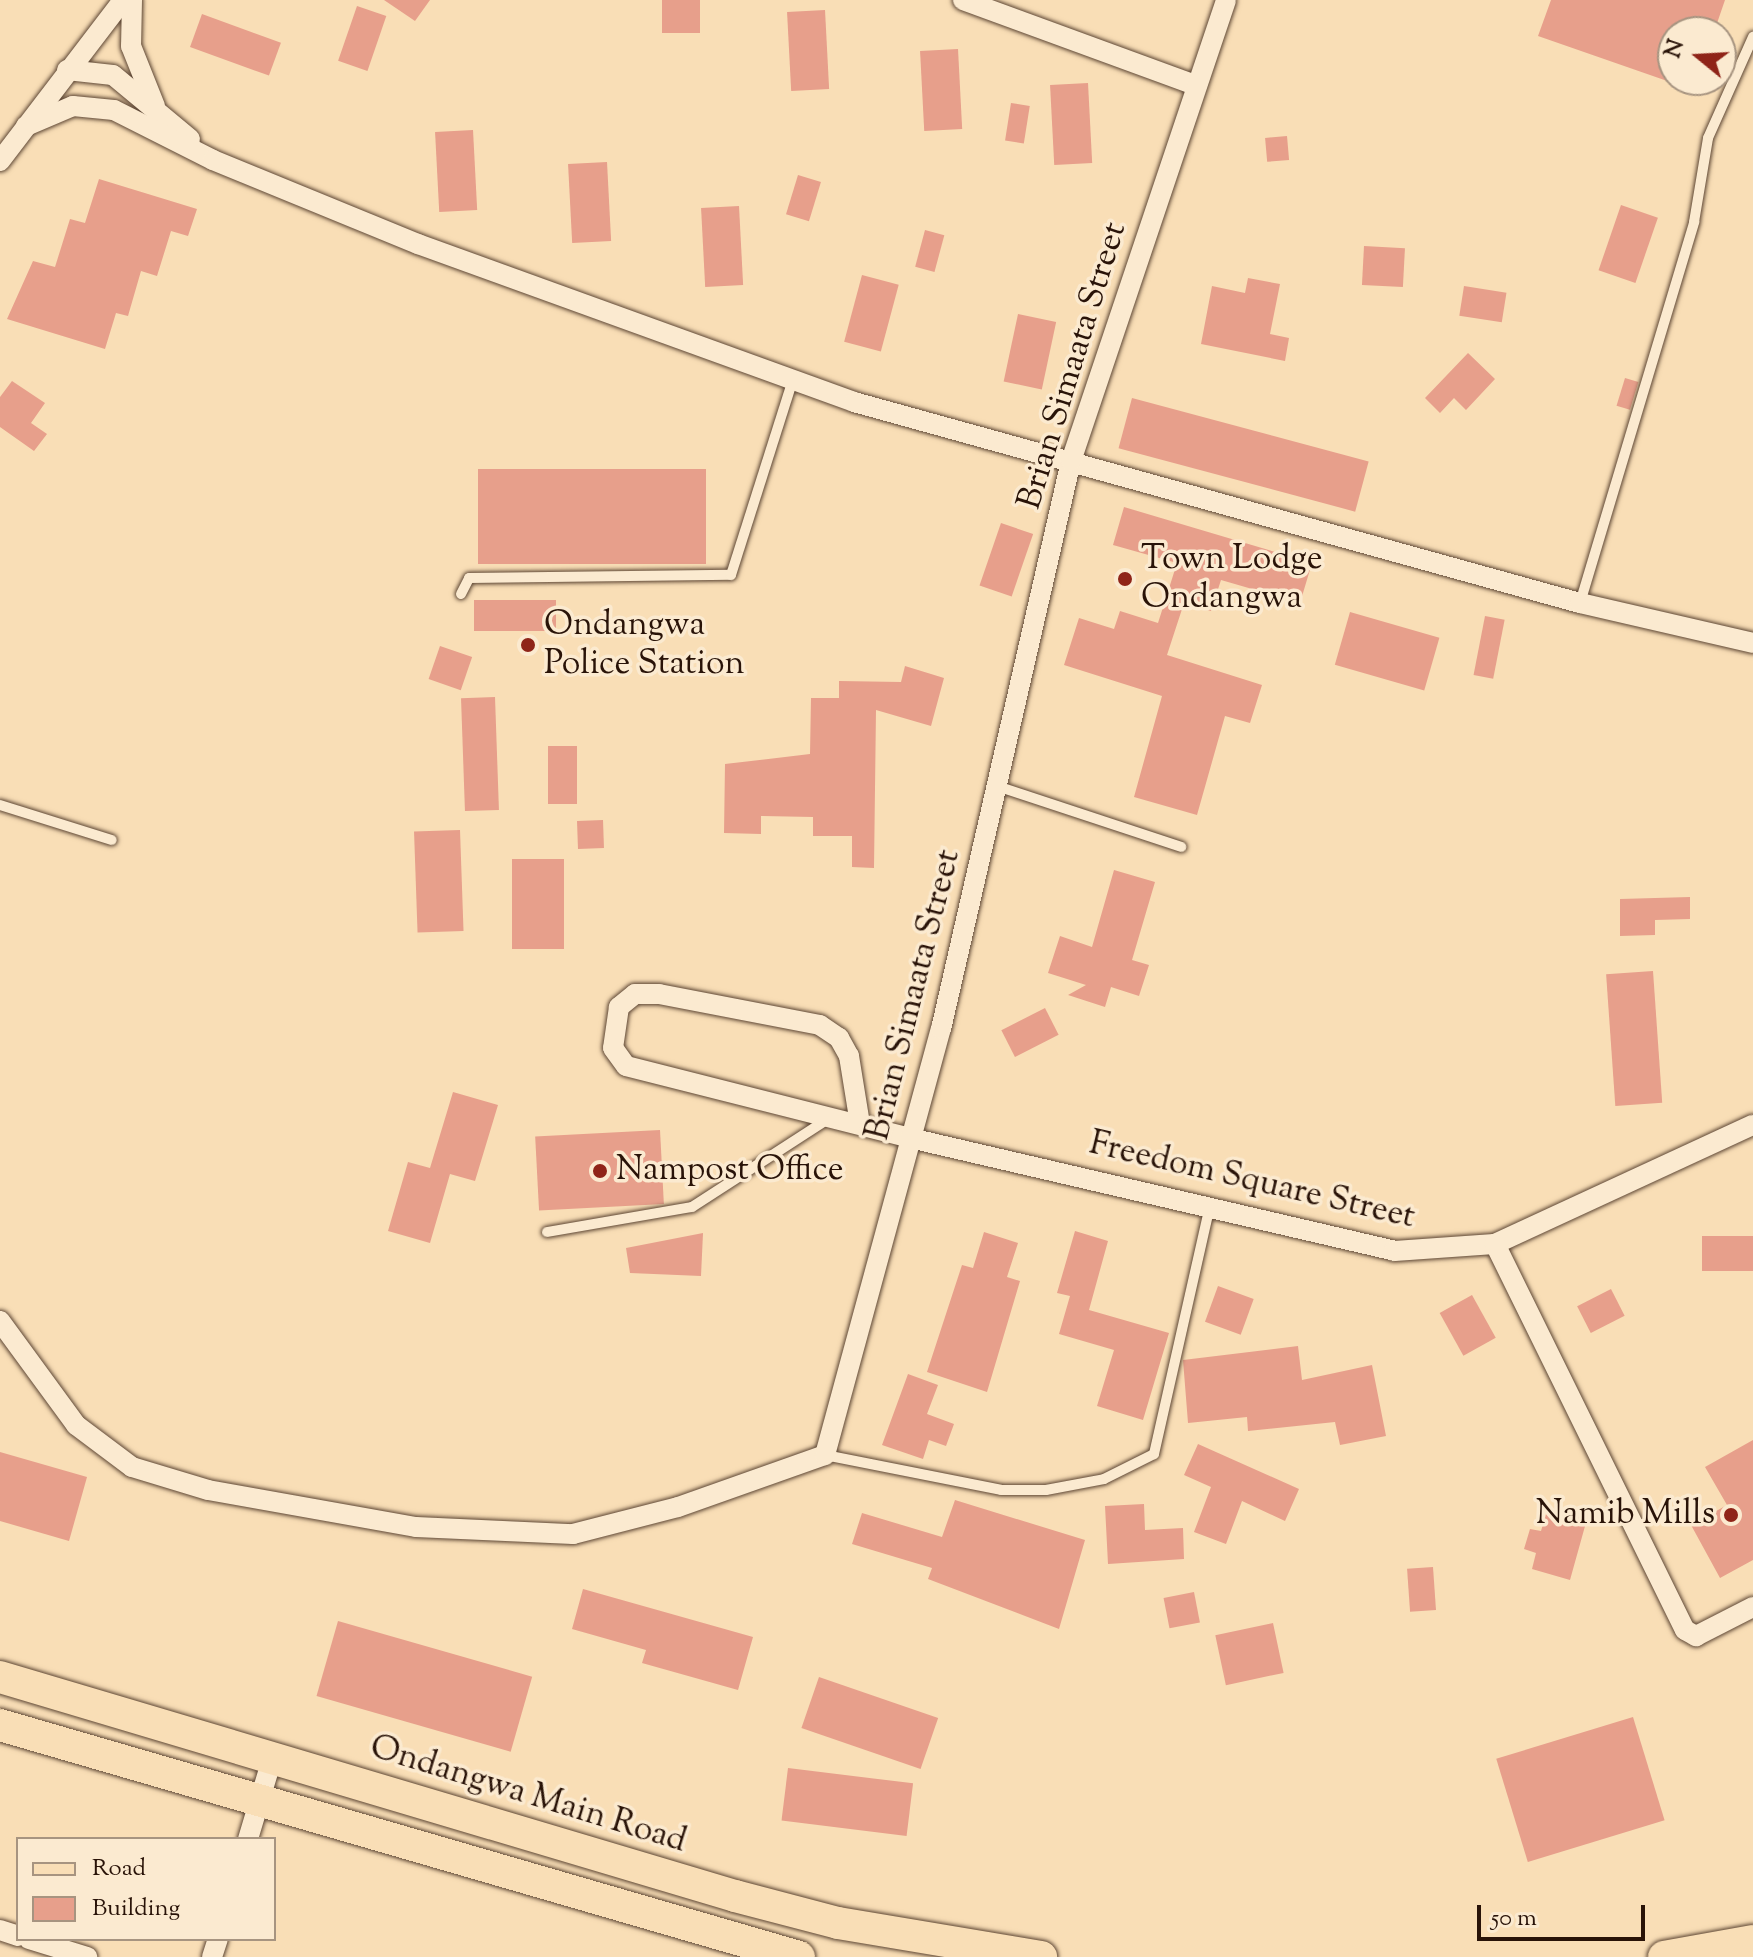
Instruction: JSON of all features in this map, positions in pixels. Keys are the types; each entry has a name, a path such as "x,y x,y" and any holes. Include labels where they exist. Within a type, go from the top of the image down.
{"main road":[{"name":"Ondangwa Main Road","path":"0,1677 838,1923 1041,1957"},
{"path":"0,1725 259,1804 799,1957"},
{"path":"1664,1957 1753,1941"}],"street":[{"path":"0,161 123,0"},
{"path":"132,0 131,46 155,106"},
{"path":"963,0 1195,85"},
{"name":"Brian Simaata Street","path":"825,1455 1000,787 1071,461 1226,0"},
{"path":"67,70 113,75 155,106 213,160"},
{"path":"26,126 73,106 114,110 213,160 793,380 1580,603 1753,643"},
{"name":"Freedom Square Street","path":"860,1124 849,1056 839,1038 820,1025 659,994 635,994 619,1007 613,1048 626,1066 910,1138 1210,1203 1394,1251 1495,1244 1753,1125"},
{"path":"1495,1244 1685,1630 1696,1636 1753,1607"},
{"path":"0,1321 76,1425 132,1467 208,1490 416,1527 573,1534 678,1507 825,1455"},
{"path":"249,1837 272,1759"},
{"path":"35,1941 87,1957"}],"lane":[{"path":"1580,603 1694,222 1708,138 1753,37"},
{"path":"461,594 469,578 731,575 793,380"},
{"path":"1000,787 1181,847"},
{"path":"0,805 112,840"},
{"path":"547,1232 692,1207 830,1118"},
{"path":"825,1455 1001,1490 1046,1490 1104,1479 1154,1454 1210,1203"}],"building":[{"path":"384,0 430,0 415,21"},
{"path":"662,0 700,0 700,33 662,33"},
{"path":"1551,0 1725,0 1720,16 1657,16 1657,77 1538,36"},
{"path":"357,6 386,16 367,71 338,61"},
{"path":"825,10 829,89 791,91 787,12"},
{"path":"202,14 281,43 269,76 190,47"},
{"path":"958,49 962,129 924,131 920,51"},
{"path":"1088,83 1092,163 1054,165 1050,85"},
{"path":"1011,103 1030,106 1024,144 1005,141"},
{"path":"473,130 477,210 439,212 435,132"},
{"path":"1287,136 1289,160 1267,162 1265,138"},
{"path":"607,162 611,241 572,243 568,164"},
{"path":"798,175 821,182 809,221 786,214"},
{"path":"99,179 197,209 188,236 171,231 157,276 141,271 128,316 116,313 105,349 7,319 33,261 55,267 70,219 85,223"},
{"path":"1621,205 1658,218 1635,283 1599,270"},
{"path":"739,206 743,285 705,287 701,208"},
{"path":"925,230 944,235 934,272 915,267"},
{"path":"1364,246 1405,248 1403,287 1362,285"},
{"path":"862,275 899,285 881,351 844,342"},
{"path":"1248,278 1280,284 1270,334 1289,338 1285,361 1201,344 1212,286 1245,293"},
{"path":"1464,286 1506,293 1502,322 1459,316"},
{"path":"1018,314 1056,322 1042,390 1004,381"},
{"path":"1468,353 1495,379 1466,410 1454,398 1440,413 1425,398"},
{"path":"1625,378 1638,382 1630,410 1617,406"},
{"path":"12,381 45,403 31,423 47,434 34,451 0,427 0,397"},
{"path":"1132,398 1369,461 1355,512 1119,448"},
{"path":"478,469 706,469 706,564 478,564"},
{"path":"1124,507 1312,563 1300,603 1221,580 1211,611 1184,603 1167,655 1262,685 1250,723 1225,716 1197,815 1134,797 1162,696 1064,665 1079,618 1114,629 1120,611 1158,623 1177,563 1113,545"},
{"path":"1001,523 1033,534 1012,596 980,585"},
{"path":"474,600 556,600 556,631 474,631"},
{"path":"1350,612 1439,638 1424,691 1335,665"},
{"path":"1485,616 1505,620 1493,679 1474,675"},
{"path":"440,646 472,657 461,690 429,679"},
{"path":"905,666 944,678 931,726 876,710 874,868 852,867 852,836 813,836 813,817 761,816 761,834 724,833 725,764 810,754 811,698 839,698 839,681 901,682"},
{"path":"495,697 499,810 465,811 461,698"},
{"path":"548,746 577,746 577,804 548,804"},
{"path":"603,820 604,848 578,849 577,821"},
{"path":"460,830 464,931 418,933 414,832"},
{"path":"512,859 564,859 564,949 512,949"},
{"path":"1114,870 1155,882 1132,960 1149,965 1139,996 1111,987 1105,1007 1068,995 1086,985 1048,973 1060,936 1092,947"},
{"path":"1690,897 1690,919 1655,920 1655,935 1620,936 1620,899"},
{"path":"1653,971 1662,1103 1615,1106 1606,974"},
{"path":"1045,1008 1059,1035 1015,1057 1001,1030"},
{"path":"453,1092 498,1105 475,1181 450,1174 430,1243 388,1231 408,1162 430,1168"},
{"name":"Nampost Office","path":"660,1130 664,1204 539,1210 535,1137"},
{"path":"1075,1231 1108,1241 1089,1310 1169,1333 1143,1420 1097,1406 1114,1350 1059,1334 1070,1296 1057,1293"},
{"path":"984,1232 1018,1243 1007,1277 1020,1281 987,1392 927,1372 962,1265 973,1268"},
{"path":"703,1233 701,1276 630,1273 626,1248"},
{"path":"1702,1236 1753,1236 1753,1271 1702,1271"},
{"path":"1218,1286 1254,1299 1241,1335 1205,1322"},
{"path":"1611,1289 1625,1316 1591,1333 1577,1306"},
{"path":"1472,1295 1496,1338 1463,1356 1440,1313"},
{"path":"1298,1346 1302,1380 1372,1365 1386,1436 1340,1445 1335,1422 1248,1431 1247,1417 1188,1423 1183,1360"},
{"path":"908,1374 938,1385 927,1414 954,1424 946,1446 929,1440 923,1459 882,1445"},
{"name":"Namib Mills","path":"1753,1440 1753,1560 1720,1578 1691,1525 1727,1505 1705,1467"},
{"path":"1198,1444 1299,1489 1285,1521 1242,1501 1226,1544 1194,1532 1211,1487 1184,1475"},
{"path":"0,1452 87,1477 69,1541 0,1521"},
{"path":"955,1500 1085,1540 1059,1629 928,1579 932,1568 852,1544 862,1513 942,1537"},
{"path":"1144,1504 1145,1530 1183,1528 1184,1559 1108,1564 1105,1506"},
{"path":"1548,1508 1587,1519 1570,1580 1532,1569 1536,1553 1524,1549 1530,1529 1541,1531"},
{"path":"1433,1567 1436,1610 1410,1612 1407,1569"},
{"path":"583,1589 753,1637 738,1690 642,1663 646,1650 572,1629"},
{"path":"1194,1592 1200,1622 1169,1628 1164,1598"},
{"path":"338,1621 532,1677 511,1752 317,1696"},
{"path":"1273,1623 1284,1673 1226,1685 1215,1635"},
{"path":"819,1677 938,1718 921,1769 801,1728"},
{"path":"1633,1717 1665,1820 1528,1862 1496,1759"},
{"path":"788,1768 913,1783 907,1836 782,1821"}],"place":[{"name":"Town Lodge Ondangwa","path":"1125,579"},
{"name":"Ondangwa Police Station","path":"528,645"},
{"name":"Nampost Office","path":"600,1171"},
{"name":"Namib Mills","path":"1731,1515"}]}
